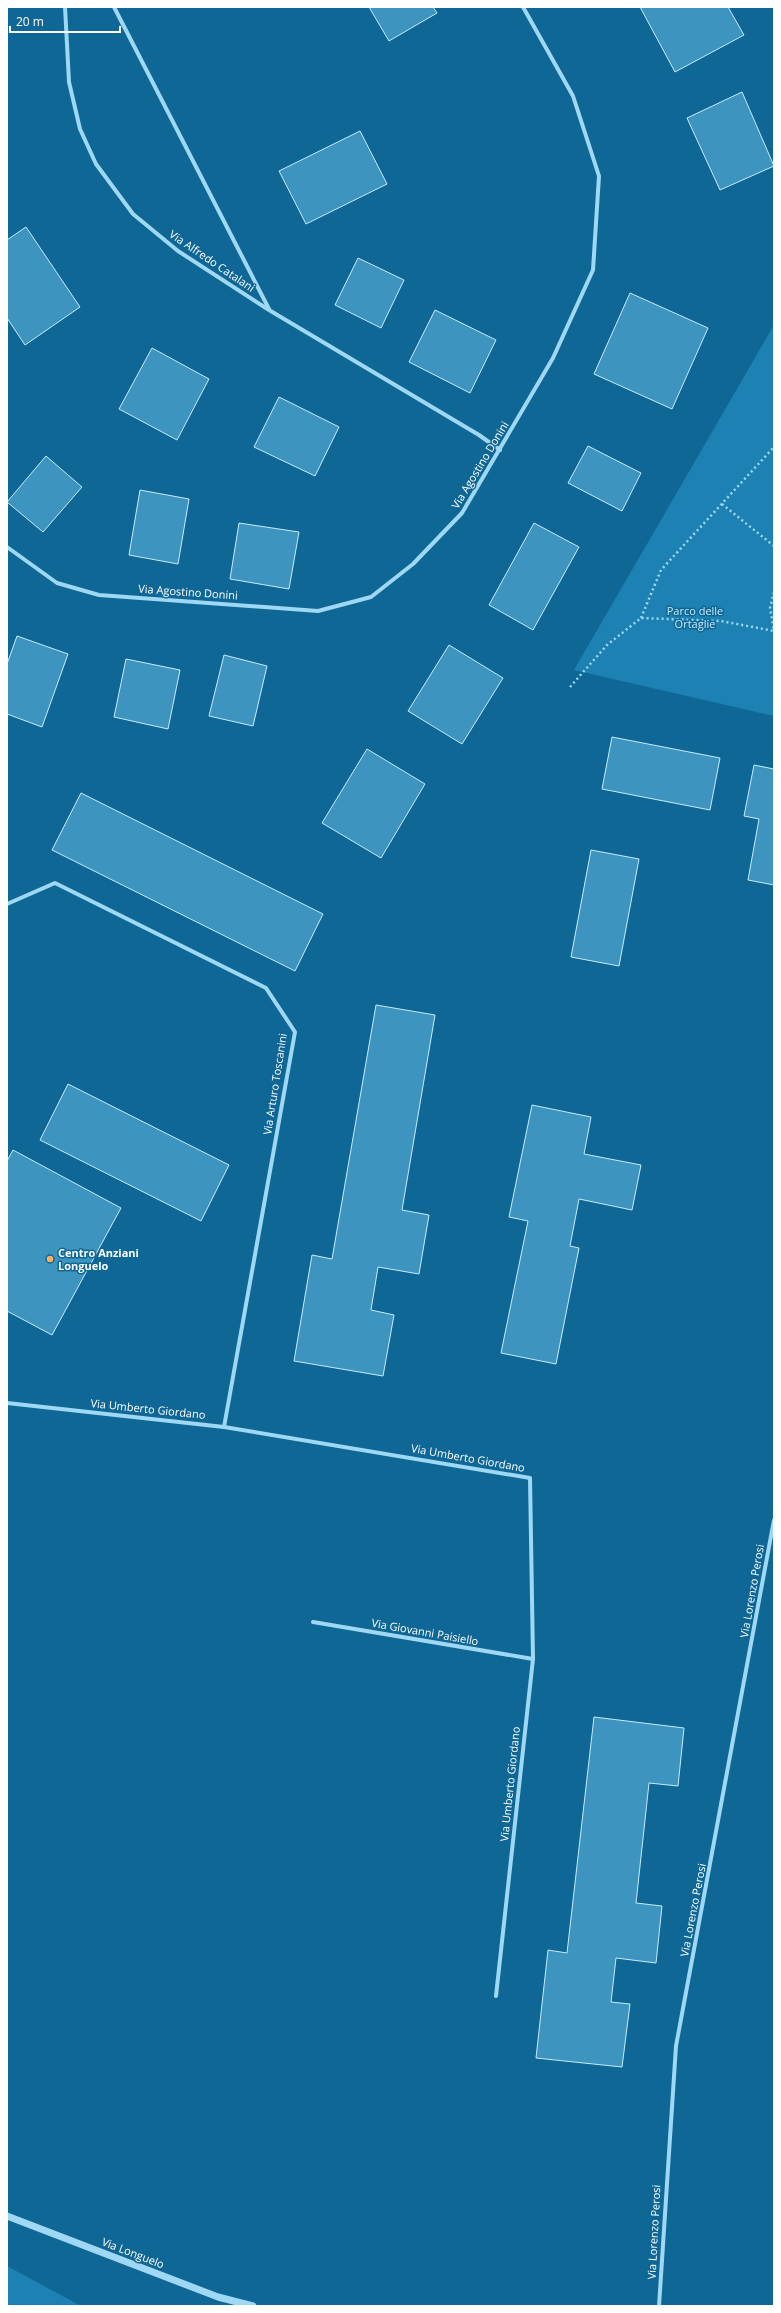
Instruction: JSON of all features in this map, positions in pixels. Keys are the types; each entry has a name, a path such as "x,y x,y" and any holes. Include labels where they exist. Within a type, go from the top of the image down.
{"street":[{"name":"Via Alfredo Catalani","path":"65,7 69,82 80,129 96,164 133,214 178,251 269,310 479,435 500,450"},
{"name":"Via Alfredo Catalani","path":"114,7 269,310"},
{"name":"Via Agostino Donini","path":"7,547 56,583 99,595 318,611 371,597 412,564 462,513 553,358 593,270 599,176 572,96 523,7"},
{"name":"Via Arturo Toscanini","path":"7,904 55,883 266,988 295,1032 224,1426"},
{"name":"Via Umberto Giordano","path":"7,1402 224,1426 530,1478 533,1660 496,1996"},
{"name":"Via Lorenzo Perosi","path":"659,2306 676,2046 774,1520"},
{"name":"Via Giovanni Paisiello","path":"314,1622 533,1660"},
{"name":"Via Longuelo","path":"7,2216 218,2297 253,2306"}],"path":[{"path":"570,687 607,645 641,618 661,570 774,447"},
{"path":"722,504 774,546"},
{"path":"641,618 721,621 774,631 770,608 774,592"}],"green space":[{"name":"Parco delle Ortaglie","path":"774,325 774,716 574,670"},
{"path":"7,2266 81,2306 7,2306"}],"building":[{"path":"369,7 433,7 437,13 389,41"},
{"path":"640,7 728,7 744,35 675,72"},
{"path":"742,92 774,166 720,190 687,118"},
{"path":"360,131 387,184 306,224 279,171"},
{"path":"26,227 80,307 25,345 7,318 7,240"},
{"path":"358,258 404,280 381,328 335,305"},
{"path":"630,293 708,328 672,409 594,374"},
{"path":"435,310 496,340 470,393 409,362"},
{"path":"152,348 209,379 177,440 119,409"},
{"path":"279,397 339,427 315,476 254,447"},
{"path":"588,446 641,473 622,511 568,483"},
{"path":"46,456 82,487 43,532 7,502"},
{"path":"140,490 189,499 178,564 129,555"},
{"path":"239,523 299,532 289,589 230,579"},
{"path":"534,523 579,547 533,630 489,605"},
{"path":"17,636 68,654 42,727 7,714 7,664"},
{"path":"449,645 503,678 462,744 408,711"},
{"path":"224,655 267,666 253,726 209,716"},
{"path":"126,659 180,670 168,729 114,717"},
{"path":"612,737 720,758 710,810 602,789"},
{"path":"367,749 425,784 381,858 322,823"},
{"path":"754,765 774,769 774,885 748,880 759,819 744,816"},
{"path":"81,793 323,914 295,971 52,850"},
{"path":"591,850 639,859 619,966 571,957"},
{"path":"376,1005 435,1015 402,1210 429,1215 419,1274 378,1267 371,1310 394,1315 383,1376 294,1361 312,1255 332,1259"},
{"path":"68,1084 229,1165 201,1221 40,1140"},
{"path":"532,1105 591,1117 584,1154 641,1165 632,1210 579,1199 570,1246 579,1248 556,1364 501,1353 528,1221 509,1217"},
{"name":"Centro Anziani Longuelo","path":"13,1150 121,1208 52,1335 7,1311 7,1161"},
{"path":"594,1717 684,1728 678,1786 649,1783 636,1903 662,1906 656,1963 616,1958 611,2002 630,2004 622,2067 536,2058 548,1950 567,1953"}],"place":[{"name":"Centro Anziani Longuelo","path":"50,1259"}]}
